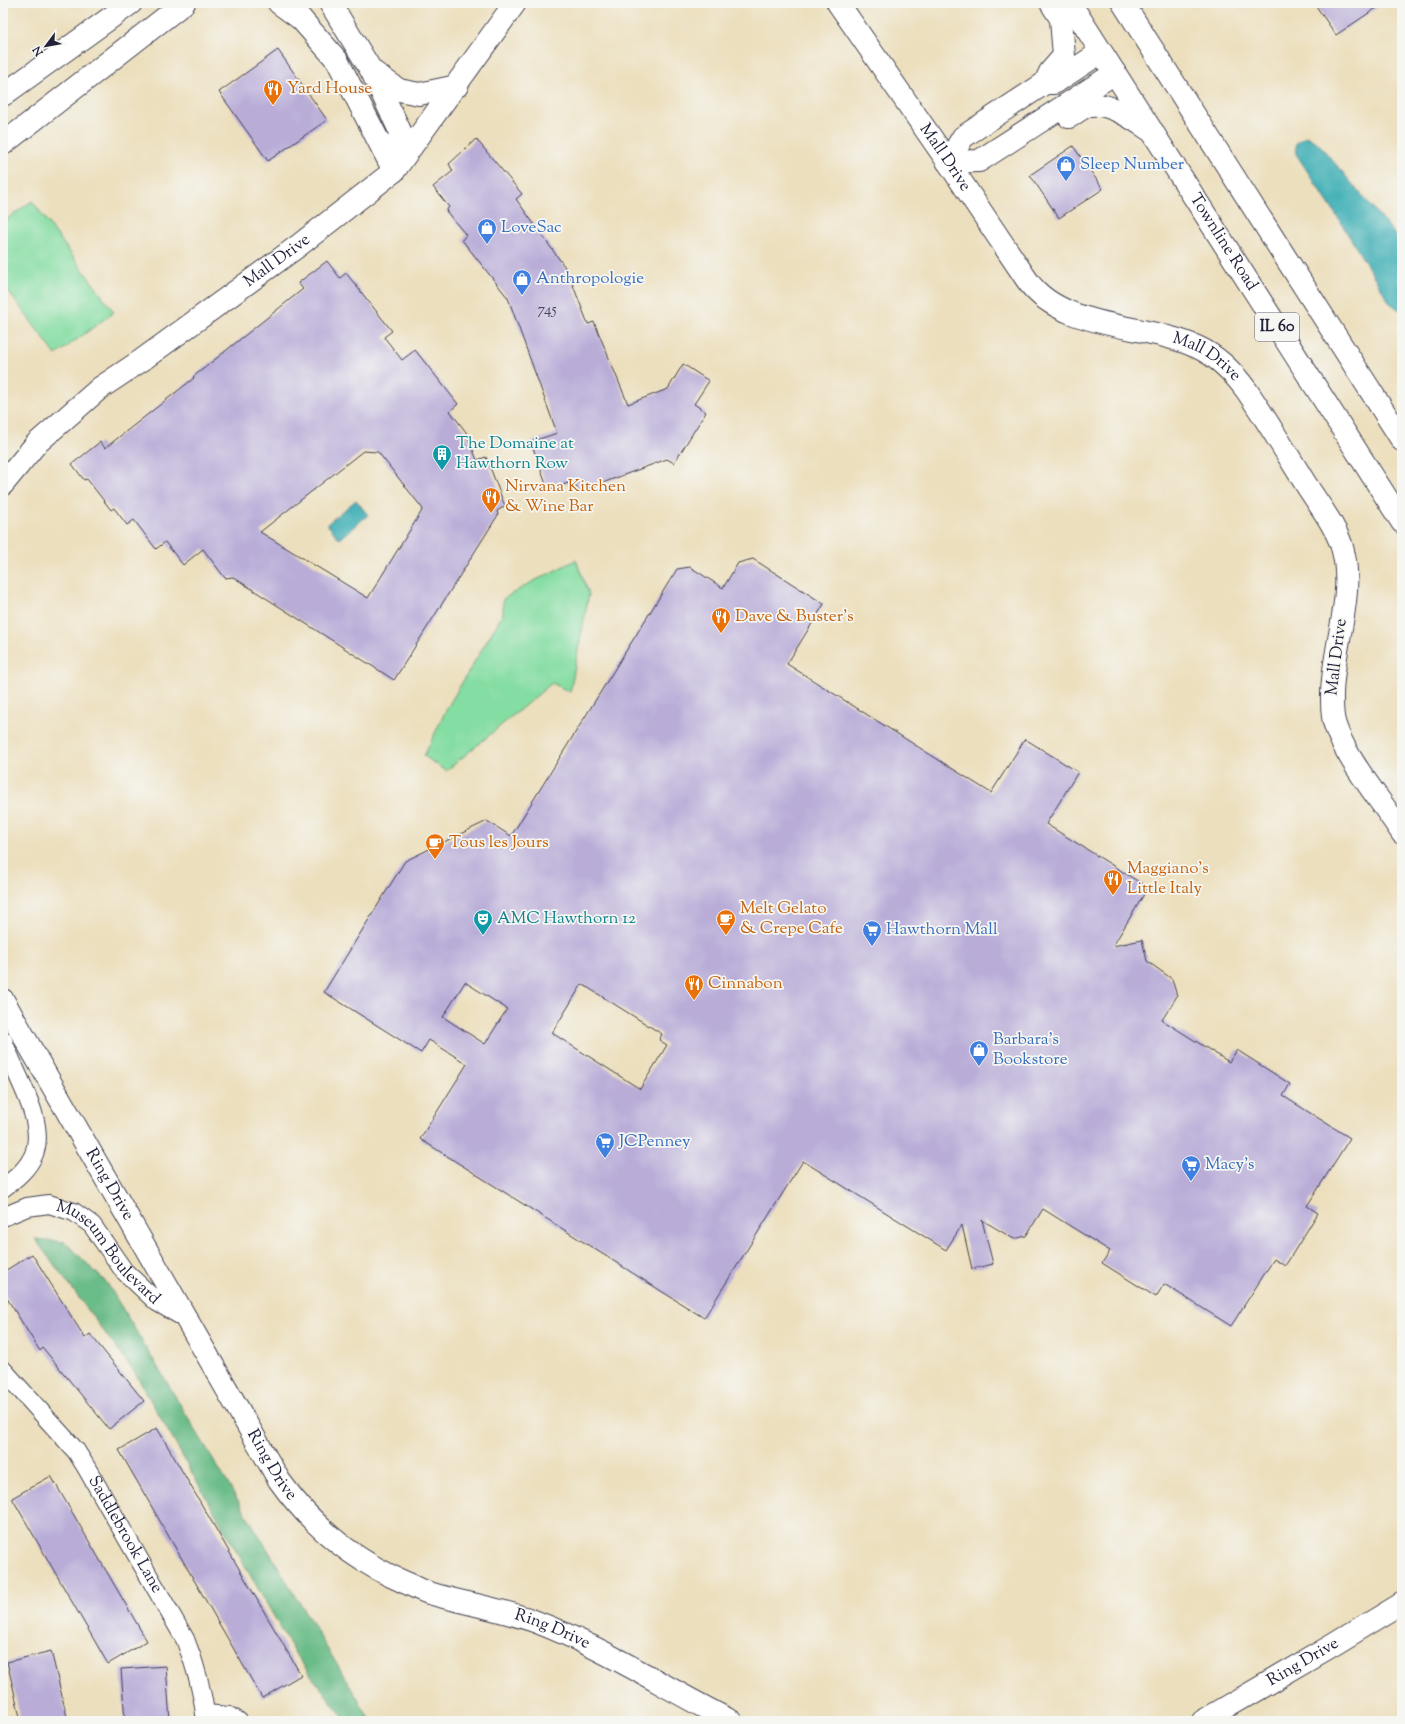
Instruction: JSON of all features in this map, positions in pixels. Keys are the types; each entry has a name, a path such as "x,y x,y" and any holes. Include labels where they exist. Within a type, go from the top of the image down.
{"street":[{"path":"4,94 131,3"},
{"path":"3,144 184,3"},
{"path":"160,21 193,3"},
{"path":"279,3 295,11 337,60 394,171"},
{"path":"330,3 371,70 400,131 394,171"},
{"name":"Mall Drive","path":"3,484 36,444 100,388 142,360 292,250 394,171 457,86 515,3"},
{"name":"Mall Drive","path":"838,3 948,162 1026,280 1041,296 1056,307 1078,316 1172,337 1198,347 1216,358 1246,389 1329,521 1343,550 1346,571 1346,589 1332,682 1332,710 1335,726 1349,756 1401,826"},
{"path":"948,162 963,138 1045,83 1050,72 1064,56 1061,19 1051,3"},
{"name":"Townline Road","path":"1070,3 1402,522"},
{"name":"IL 60","path":"1123,3 1402,440"},
{"path":"1045,83 1054,83 1101,52"},
{"path":"371,70 398,90 418,94 457,86"},
{"path":"948,162 979,161 1115,74"},
{"path":"1000,147 1021,147 1089,105 1101,105 1113,109 1130,117 1153,132"},
{"name":"Ring Drive","path":"3,1000 279,1480 291,1497 313,1521 351,1553 379,1571 427,1592 534,1621 612,1656 688,1699 731,1721"},
{"path":"3,1040 7,1054 32,1108 36,1125 34,1154 22,1173 3,1188"},
{"name":"Museum Boulevard","path":"3,1217 27,1207 49,1204 74,1212 92,1225 124,1271 157,1302 185,1318"},
{"name":"Saddlebrook Lane","path":"3,1370 76,1451 86,1467 185,1639 192,1656 204,1698 205,1717"},
{"name":"Ring Drive","path":"1203,1721 1402,1603"},
{"path":"205,1717 229,1716 238,1721"}],"green space":[{"path":"32,201 114,312 56,355 3,284 3,222"},
{"path":"576,560 589,594 570,692 552,683 446,771 424,756 447,708 503,614 503,599 530,583"},
{"path":"35,1239 65,1242 107,1283 371,1721 346,1721 297,1657 135,1373"}],"water":[{"path":"1306,136 1318,143 1393,232 1402,246 1402,312 1390,303 1338,218 1296,154 1296,143"},
{"path":"356,500 368,515 339,539 327,524"}],"building":[{"path":"1314,3 1384,3 1336,35"},
{"name":"Yard House","path":"278,50 327,120 268,161 219,92"},
{"name":"The Domaine at Hawthorn Row","path":"476,139 522,194 516,199 567,270 588,324 594,322 628,404 668,389 683,364 709,381 694,404 706,412 674,463 667,459 578,492 574,481 548,490 531,442 557,433 508,298 462,240 466,235 446,211 449,207 433,187 453,171 449,164"},
{"name":"Sleep Number","path":"1073,146 1103,189 1059,218 1030,175"},
{"name":"The Domaine at Hawthorn Row","path":"327,261 340,278 346,273 392,331 384,337 402,360 415,350 458,404 450,411 466,432 477,460 486,457 505,506 497,511 498,515 394,680 233,577 225,578 203,549 183,565 165,542 156,549 134,520 127,525 114,508 111,510 87,479 84,480 72,464 100,442 105,448 194,378 193,377 303,289 298,283","holes":["363,451 378,452 423,509 368,598 260,532"]},
{"name":"Hawthorn Mall","path":"753,559 824,604 787,664 991,793 1025,739 1078,772 1046,824 1144,885 1146,891 1113,946 1142,940 1147,961 1172,979 1177,996 1162,1020 1229,1062 1237,1050 1290,1084 1283,1096 1350,1138 1307,1206 1318,1213 1285,1266 1274,1259 1231,1326 1164,1284 1156,1297 1102,1263 1110,1251 1043,1209 1026,1236 1014,1239 982,1220 993,1264 972,1269 962,1225 946,1250 803,1161 704,1318 420,1139 467,1064 429,1040 421,1053 324,992 405,861 487,821 511,836 677,569 690,567 723,588 738,563","holes":["465,982 507,1009 485,1044 443,1017","582,984 662,1034 659,1040 667,1045 640,1089 552,1033"]},
{"path":"32,1254 85,1338 90,1334 144,1401 109,1429 43,1348 40,1351 3,1292 3,1272"},
{"path":"157,1428 301,1675 262,1698 119,1450"},
{"path":"51,1476 147,1641 108,1664 12,1498"},
{"path":"51,1651 68,1721 21,1721 7,1662"},
{"path":"166,1666 170,1721 125,1721 121,1669"}],"place":[{"name":"Yard House","path":"273,106"},
{"name":"Sleep Number","path":"1066,182"},
{"name":"LoveSac","path":"487,245"},
{"name":"Anthropologie","path":"522,296"},
{"name":"The Domaine at Hawthorn Row","path":"442,471"},
{"name":"Nirvana Kitchen & Wine Bar","path":"491,514"},
{"name":"Dave & Buster's","path":"721,634"},
{"name":"Tous les Jours","path":"435,860"},
{"name":"Maggiano's Little Italy","path":"1113,896"},
{"name":"AMC Hawthorn 12","path":"483,936"},
{"name":"Melt Gelato & Crepe Cafe","path":"726,936"},
{"name":"Hawthorn Mall","path":"872,947"},
{"name":"Cinnabon","path":"694,1001"},
{"name":"Barbara's Bookstore","path":"979,1067"},
{"name":"JCPenney","path":"605,1159"},
{"name":"Macy's","path":"1191,1182"}]}
